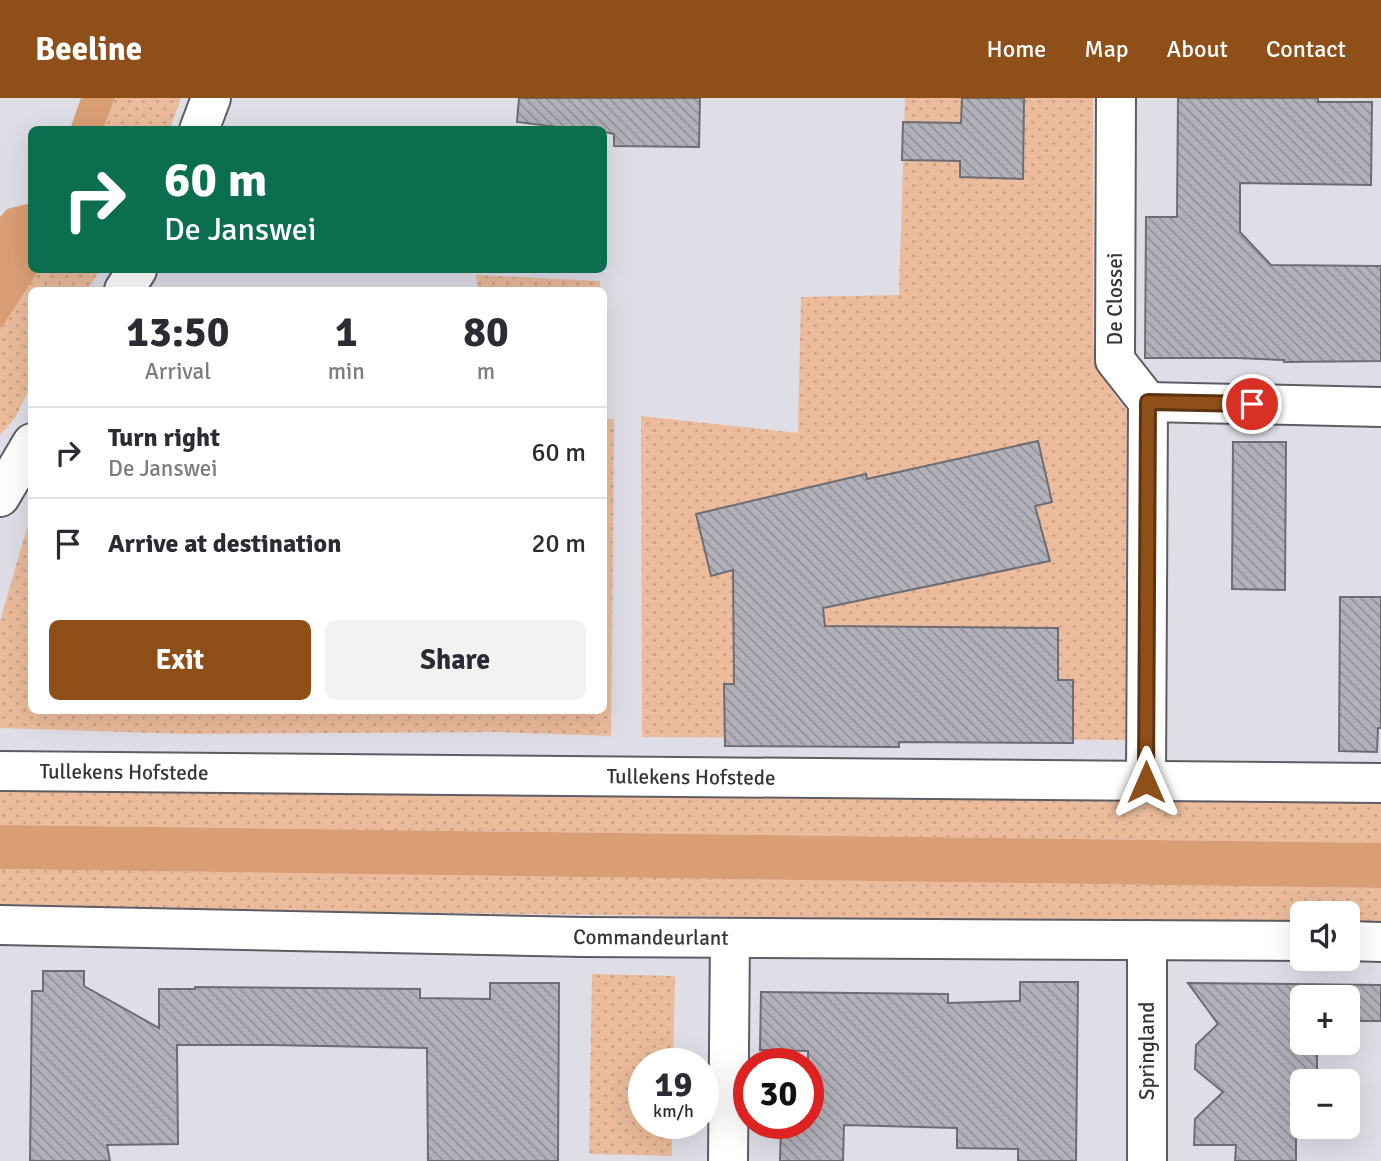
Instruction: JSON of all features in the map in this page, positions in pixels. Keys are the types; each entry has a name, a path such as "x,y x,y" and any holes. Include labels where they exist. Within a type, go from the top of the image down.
{"street":[{"path":"200,126 211,98"},
{"name":"De Clossei","path":"1116,98 1115,360 1148,402"},
{"path":"1146,782 1148,402 1381,407"},
{"path":"1,492 28,449"},
{"name":"Tullekens Hofstede","path":"0,771 1381,783"},
{"name":"Commandeurlant","path":"0,925 569,937 1290,941"},
{"path":"728,1161 730,938"},
{"name":"Springland","path":"1147,940 1147,1161"},
{"path":"1360,941 1381,942"}],"shaded area":[{"path":"81,98 115,98 104,126 71,126"},
{"path":"115,98 181,98 171,126 104,126"},
{"path":"905,98 1093,98 1093,343 1111,390 1127,411 1125,740 642,737 641,416 798,433 801,297 899,295"},
{"path":"28,204 28,273 37,273 0,330 0,217 7,209"},
{"path":"37,273 98,273 89,287 28,287 28,391 15,418 0,435 0,330"},
{"path":"476,275 600,281 600,287 478,287"},
{"path":"607,419 614,419 611,736 497,732 189,734 0,728 0,621 28,527 28,714 607,714"},
{"path":"0,784 1381,800 1381,843 0,825"},
{"path":"0,825 1381,843 1381,888 0,869"},
{"path":"0,869 1381,888 1381,925 1360,924 1360,901 1290,901 1290,924 0,907"},
{"path":"592,974 675,976 673,1048 628,1048 628,1139 672,1139 672,1156 589,1154"}],"building":[{"path":"519,98 700,98 699,147 614,146 614,134 607,133 607,126 549,126 517,122"},
{"path":"962,98 1024,98 1023,179 960,177 960,161 902,160 903,122 961,123"},
{"path":"1178,98 1318,98 1318,102 1372,102 1371,185 1240,183 1240,232 1271,265 1381,266 1381,361 1284,362 1237,358 1145,358 1146,217 1177,217"},
{"path":"1038,441 1052,502 1035,506 1050,561 823,608 825,626 1058,628 1058,680 1073,680 1073,743 899,742 899,747 725,746 724,684 734,684 733,570 711,576 696,514 866,474 867,479"},
{"path":"1233,442 1286,442 1285,590 1232,589"},
{"path":"1340,597 1381,597 1381,728 1378,728 1377,752 1339,751"},
{"path":"43,971 84,971 84,986 159,1028 159,989 420,989 420,998 490,999 490,983 559,983 558,1161 428,1161 427,1048 177,1045 178,1144 107,1145 110,1161 30,1161 32,991 43,991"},
{"path":"1020,982 1078,982 1076,1161 1018,1161 1018,1149 957,1148 957,1128 844,1125 843,1161 780,1161 781,1139 824,1139 824,1048 760,1048 761,992 948,994 948,1003 1020,1001"},
{"path":"1188,983 1381,985 1381,1021 1360,1021 1360,985 1290,985 1290,1055 1317,1055 1317,1069 1290,1069 1290,1139 1296,1139 1296,1161 1235,1161 1236,1145 1194,1145 1195,1119 1223,1092 1195,1069 1196,1045 1218,1024"}],"route":[{"path":"1146,782 1148,402 1252,404"}]}
